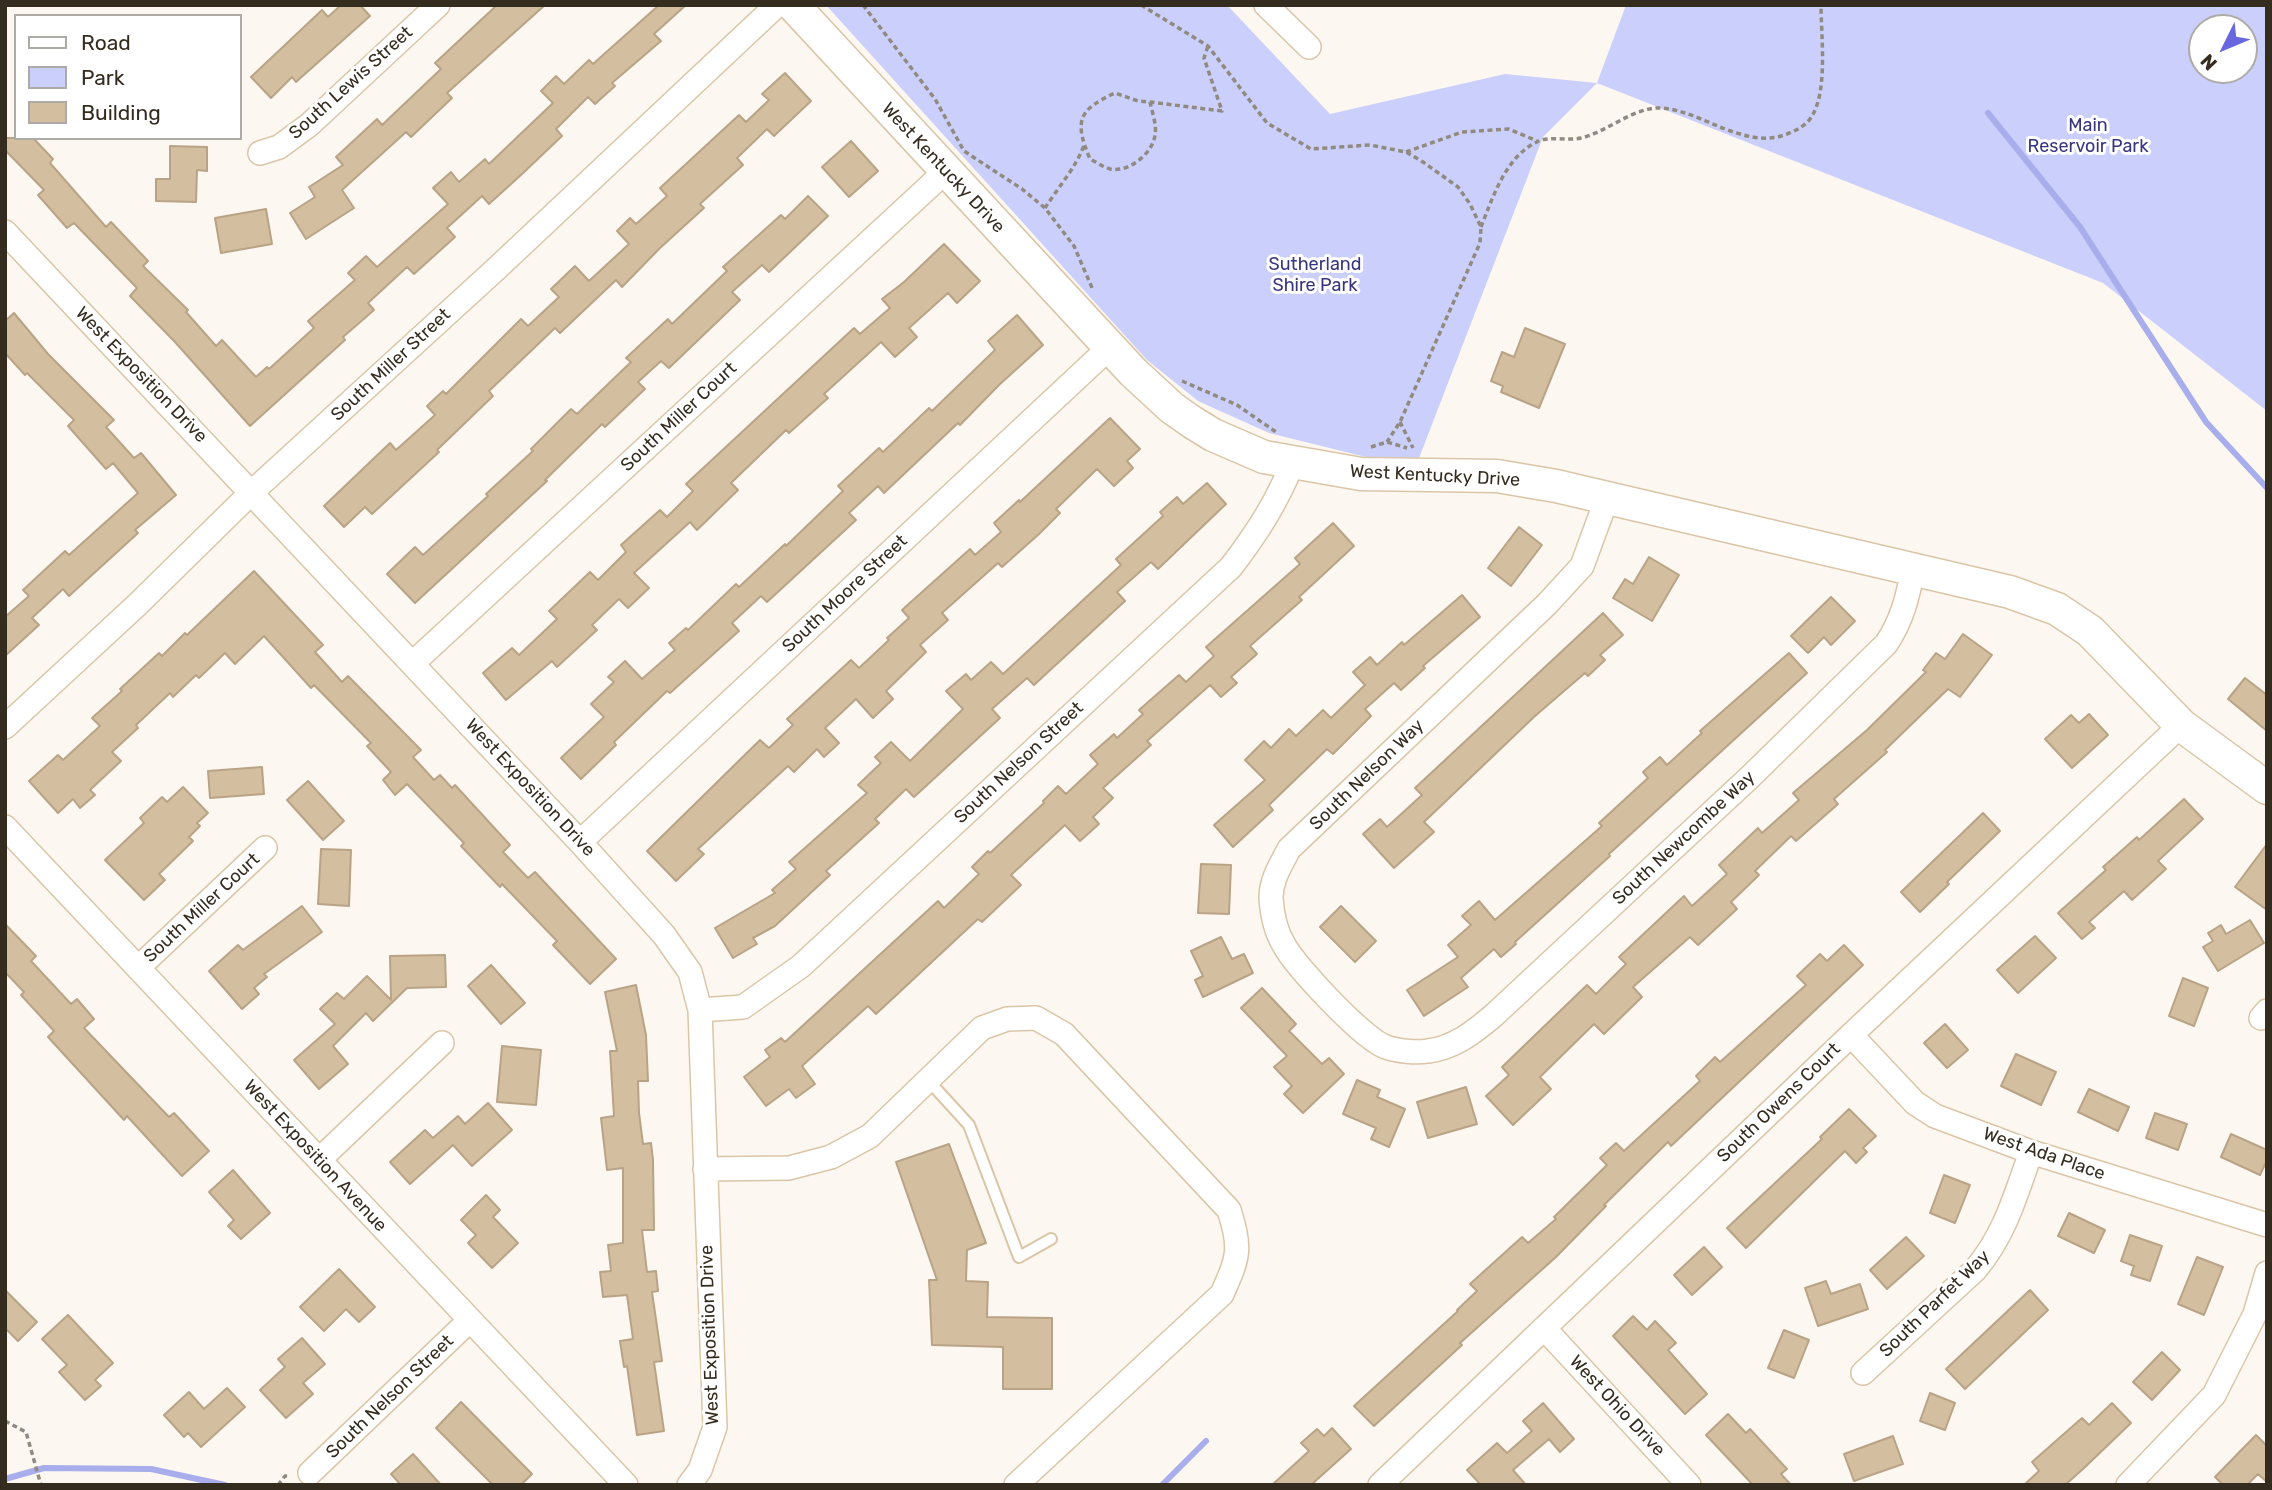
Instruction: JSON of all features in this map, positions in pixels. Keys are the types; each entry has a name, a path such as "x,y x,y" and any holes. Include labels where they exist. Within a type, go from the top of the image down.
{"street":[{"name":"South Lewis Street","path":"260,153 279,147 309,125 438,5"},
{"name":"South Miller Street","path":"5,727 138,604 252,492 495,270 777,5"},
{"name":"West Kentucky Drive","path":"793,5 1153,391 1192,422 1236,446 1264,457 1361,474 1501,476 1556,486 2010,592 2057,608 2090,631 2181,725 2267,788"},
{"path":"1266,5 1309,47"},
{"name":"South Miller Court","path":"413,663 946,171"},
{"name":"West Exposition Drive","path":"5,232 580,842 664,935 691,972 700,1010 715,1427 700,1470 690,1485"},
{"name":"South Moore Street","path":"580,842 1110,347"},
{"name":"South Nelson Street","path":"700,1010 743,1007 802,966 1231,567 1261,528 1293,462"},
{"name":"South Nelson Way","path":"1404,1050 1384,1047 1369,1037 1317,985 1284,945 1271,898 1274,878 1289,849 1547,604 1582,566 1607,498"},
{"name":"South Newcombe Way","path":"1404,1050 1426,1052 1444,1048 1469,1036 1759,768 1886,644 1895,631 1907,602 1913,569"},
{"name":"South Owens Court","path":"1380,1485 1851,1035 2181,725"},
{"name":"West Exposition Avenue","path":"5,827 626,1485"},
{"name":"South Miller Court","path":"138,968 265,848"},
{"path":"705,1169 789,1168 831,1157 870,1136 982,1028 1007,1019 1036,1018 1064,1034 1229,1210 1238,1236 1236,1262 1222,1294 1016,1485"},
{"name":"West Ada Place","path":"1851,1035 1915,1103 1935,1116 2031,1152 2267,1225"},
{"path":"319,1160 442,1044"},
{"name":"South Parfet Way","path":"1863,1373 1991,1252 2005,1227 2031,1152"},
{"path":"2128,1485 2214,1395 2255,1314 2267,1273"},
{"name":"South Nelson Street","path":"310,1473 471,1320"},
{"name":"West Ohio Drive","path":"1544,1328 1689,1485"}],"lane":[{"path":"927,1079 969,1125 1019,1257 1051,1239"}],"path":[{"path":"863,5 935,99 964,151 1022,189 1045,208 1074,246 1095,293"},
{"path":"1141,5 1208,46 1266,123 1311,149 1370,145 1406,152 1458,187 1481,227"},
{"path":"1387,442 1400,422 1480,243 1481,227 1498,184 1510,165 1537,141 1548,138 1580,138 1603,131 1642,111 1660,108 1741,135 1779,137 1799,130 1813,115 1821,89 1821,5"},
{"path":"1090,159 1080,124 1082,117 1098,101 1115,93 1150,102 1222,111 1203,58 1208,46"},
{"path":"1079,159 1090,159 1112,170 1140,160 1153,144 1156,133 1150,102"},
{"path":"1406,152 1462,132 1508,129 1537,141"},
{"path":"1045,208 1079,159 1084,145"},
{"path":"1175,377 1237,405 1279,434"},
{"path":"1400,422 1413,449"},
{"path":"5,1421 26,1432 41,1485"}],"green space":[{"name":"Sutherland Shire Park","path":"826,5 1227,5 1330,114 1505,74 1597,83 1543,137 1419,458 1378,460 1269,433 1198,401 1147,360"},
{"name":"Main Reservoir Park","path":"1626,5 2267,5 2267,411 2103,283 1597,83"}],"building":[{"path":"341,5 360,5 370,16 296,82 292,77 271,98 251,77 322,10 328,17"},
{"path":"497,5 545,5 447,93 452,98 411,137 406,132 342,190 354,208 306,239 290,213 315,197 309,187 343,165 336,157 377,119 382,125 441,69 435,63"},
{"path":"659,5 686,5 654,34 661,41 612,83 615,86 595,104 588,97 556,129 562,136 522,174 489,204 482,196 447,228 455,237 414,274 407,267 368,303 374,310 343,337 345,340 250,426 130,296 137,288 74,223 67,228 38,195 44,190 5,150 5,138 35,140 53,159 50,163 106,227 111,222 148,261 143,266 188,310 186,312 216,346 222,340 256,377 267,367 269,369 314,328 308,321 355,280 348,273 366,256 377,267 448,204 433,188 451,172 459,182 485,159 489,164 553,103 541,91 556,76 564,84 589,60 593,64"},
{"path":"785,73 811,101 774,136 767,129 737,158 743,165 700,204 704,208 622,287 616,280 560,333 555,328 489,391 493,396 437,450 439,452 372,514 365,507 344,527 324,506 390,443 396,450 435,415 427,406 443,391 446,394 521,319 528,326 559,297 551,289 575,266 589,281 629,244 617,231 630,218 636,224 667,196 660,188 739,115 746,122 769,100 762,94"},
{"path":"851,141 878,171 849,197 822,167"},
{"path":"170,146 207,147 207,171 197,170 196,202 156,201 156,179 170,179"},
{"path":"808,196 828,216 769,272 762,265 732,292 740,300 669,368 661,361 638,382 645,389 605,427 602,424 545,480 547,481 415,603 387,574 415,547 423,555 488,496 486,494 533,451 531,449 571,409 577,414 631,362 626,358 668,319 672,324 727,271 723,267 781,215 785,219"},
{"path":"266,209 272,244 221,253 215,218"},
{"path":"944,244 980,281 957,303 948,293 909,328 917,337 895,357 881,342 824,394 828,398 789,433 786,430 731,483 738,490 697,530 690,522 634,573 649,588 628,608 619,599 592,625 597,630 557,667 552,661 506,700 483,673 512,648 519,655 557,619 549,611 590,572 598,580 626,552 621,545 660,510 667,517 693,491 686,484 854,328 860,334 890,308 882,299"},
{"path":"14,313 48,354 114,420 106,427 134,458 141,453 176,495 135,530 138,533 69,596 63,589 32,618 39,625 5,656 5,617 29,596 23,590 65,551 69,555 138,493 113,463 106,469 68,426 74,420 5,353 5,321"},
{"path":"1017,315 1043,345 884,493 878,486 849,513 856,520 767,602 761,596 732,623 739,631 670,693 667,691 614,742 616,745 581,779 561,758 604,717 591,704 614,682 608,677 625,661 642,679 675,650 669,643 686,628 688,630 736,584 739,587 785,544 786,546 843,491 838,486 879,448 883,452 929,408 932,411 995,350 988,341"},
{"path":"1525,328 1565,344 1539,408 1501,392 1503,386 1491,381 1502,352 1514,357"},
{"path":"1110,418 1140,449 1127,461 1133,468 1114,486 1097,469 1056,509 1060,513 1039,534 1002,567 998,563 942,613 948,620 920,645 926,652 886,691 893,699 873,718 856,699 825,728 839,743 824,757 817,749 794,772 788,766 698,849 704,854 676,881 647,851 760,740 769,748 793,725 787,719 851,660 859,668 889,640 887,638 909,618 902,610 970,549 975,555 1001,532 994,523"},
{"path":"1207,483 1226,504 1158,569 1151,562 1117,592 1125,601 1034,685 1027,678 992,709 1000,718 914,797 906,789 875,819 879,823 826,871 830,875 775,926 753,938 757,944 733,958 715,928 775,893 772,890 796,869 789,862 867,793 858,785 881,763 875,757 891,742 910,761 963,709 946,691 966,674 971,680 991,662 1003,674 1121,565 1116,559 1163,516 1160,512 1177,497 1183,504"},
{"path":"1333,523 1354,546 1299,597 1302,600 1250,646 1257,654 1231,677 1237,683 1221,697 1210,685 1147,741 1151,745 1103,788 1113,798 1093,817 1099,824 1080,841 1065,825 1011,875 1021,885 982,922 978,919 876,1014 868,1006 802,1066 815,1084 796,1098 789,1089 766,1106 744,1077 770,1057 765,1050 781,1038 785,1042 938,901 944,908 979,874 972,867 988,851 990,853 1044,803 1058,786 1066,794 1098,764 1090,755 1114,734 1117,738 1143,714 1139,710 1179,675 1186,682 1214,656 1206,647 1300,564 1295,558"},
{"path":"1519,527 1542,545 1511,586 1488,568"},
{"path":"1649,557 1679,575 1652,621 1613,598 1625,579 1633,584"},
{"path":"254,571 323,645 315,652 342,682 348,676 421,750 413,757 434,780 440,775 452,788 455,785 510,845 503,852 528,878 535,872 616,959 590,984 553,945 557,941 502,884 500,887 461,846 464,843 407,784 395,795 383,780 391,772 367,746 371,743 314,685 311,688 264,636 235,664 225,653 199,678 196,675 173,697 170,693 112,752 121,761 90,790 95,795 80,808 73,799 58,813 29,781 58,755 63,760 100,726 92,718 122,691 120,689 159,653 162,656 185,633 187,635"},
{"path":"1462,595 1480,617 1423,666 1425,668 1401,690 1394,683 1365,709 1371,716 1333,754 1327,749 1269,805 1273,810 1233,847 1214,825 1265,780 1245,760 1264,741 1271,748 1289,729 1296,736 1323,710 1331,718 1365,685 1353,672 1370,657 1377,665"},
{"path":"1831,597 1855,621 1831,645 1824,637 1808,653 1791,636"},
{"path":"1603,613 1623,635 1600,655 1605,660 1588,676 1585,673 1535,716 1424,822 1434,832 1394,868 1363,834 1380,819 1387,827 1422,795 1415,788"},
{"path":"1963,634 1992,655 1960,697 1948,689 1885,750 1887,752 1834,799 1838,804 1796,841 1791,836 1755,871 1759,875 1731,902 1737,909 1698,945 1690,937 1633,987 1642,997 1604,1034 1594,1024 1540,1077 1551,1089 1513,1125 1486,1096 1509,1075 1502,1067 1587,985 1596,994 1626,964 1619,957 1684,896 1692,906 1727,874 1719,865 1758,828 1762,833 1799,800 1793,793 1867,730 1926,672 1923,670 1936,653 1945,659"},
{"path":"1789,653 1807,673 1609,854 1610,856 1515,942 1516,944 1501,957 1494,949 1461,978 1468,987 1424,1016 1407,990 1458,957 1448,945 1471,925 1462,916 1479,901 1495,920 1602,826 1599,823 1648,778 1643,772 1660,757 1667,765 1702,733 1700,731"},
{"path":"2245,678 2267,695 2267,731 2228,699"},
{"path":"2089,714 2108,735 2072,768 2045,739 2071,715 2079,723"},
{"path":"262,767 264,794 210,798 208,771"},
{"path":"308,781 344,821 323,840 287,800"},
{"path":"183,787 208,813 197,823 200,826 189,837 193,841 159,874 165,880 144,900 105,860 144,823 140,818 162,797 167,802"},
{"path":"2184,799 2203,819 2158,861 2166,869 2132,900 2124,891 2089,922 2095,928 2082,939 2058,913 2106,870 2103,867 2137,837 2139,840"},
{"path":"1983,813 2000,831 1920,912 1901,892"},
{"path":"2267,844 2267,910 2235,887"},
{"path":"321,849 351,850 349,906 318,904"},
{"path":"1201,864 1231,865 1229,914 1198,913"},
{"path":"302,906 322,932 264,974 267,977 254,988 259,994 242,1009 209,971 238,945 243,950"},
{"path":"1341,906 1376,941 1355,962 1320,927"},
{"path":"2250,920 2264,943 2218,971 2203,947 2213,941 2208,933 2221,925 2226,934"},
{"path":"5,924 36,956 31,961 71,1004 77,999 94,1019 84,1028 169,1117 174,1113 209,1151 182,1176 127,1116 124,1120 48,1037 54,1031 21,995 24,992 5,972"},
{"path":"2035,936 2056,958 2018,993 1997,970"},
{"path":"1221,937 1232,959 1244,954 1253,973 1203,997 1195,980 1203,976 1191,951"},
{"path":"1844,945 1863,965 1671,1146 1668,1142 1556,1257 1460,1343 1462,1345 1374,1426 1354,1406 1458,1311 1477,1291 1470,1284 1522,1237 1528,1243 1556,1219 1554,1217 1607,1165 1600,1158 1616,1143 1624,1151 1700,1081 1696,1076 1715,1057 1720,1062 1806,985 1797,976 1820,954 1827,961"},
{"path":"445,955 446,987 407,988 373,1021 366,1013 333,1046 348,1064 319,1089 294,1060 335,1024 320,1009 337,993 344,999 367,976 391,1000 390,956"},
{"path":"491,965 525,1003 501,1024 468,986"},
{"path":"2183,978 2208,988 2194,1026 2169,1016"},
{"path":"636,985 646,1035 648,1081 638,1081 639,1113 643,1144 651,1143 653,1160 654,1230 642,1230 647,1272 656,1271 658,1291 652,1292 662,1361 654,1362 664,1431 637,1435 627,1366 624,1367 620,1341 633,1339 627,1295 603,1297 600,1272 611,1271 608,1245 623,1243 623,1168 607,1170 601,1118 614,1116 610,1051 617,1051 605,992"},
{"path":"1262,988 1296,1024 1289,1031 1322,1064 1329,1058 1344,1074 1303,1113 1284,1094 1292,1086 1274,1067 1287,1056 1241,1008"},
{"path":"1945,1024 1968,1050 1947,1068 1924,1043"},
{"path":"502,1046 541,1050 536,1105 497,1102"},
{"path":"2016,1054 2056,1072 2041,1105 2001,1086"},
{"path":"1357,1080 1380,1090 1377,1097 1405,1109 1389,1147 1371,1139 1376,1128 1343,1114"},
{"path":"1466,1087 1477,1124 1428,1138 1417,1102"},
{"path":"2089,1089 2129,1107 2118,1131 2078,1112"},
{"path":"488,1103 512,1130 472,1166 453,1145 410,1184 390,1162 425,1130 433,1138 458,1116 465,1124"},
{"path":"1849,1109 1876,1136 1863,1148 1867,1152 1856,1163 1845,1151 1746,1248 1727,1228 1822,1139 1820,1137"},
{"path":"2155,1113 2187,1124 2178,1150 2146,1138"},
{"path":"2231,1134 2267,1150 2267,1160 2260,1175 2221,1157"},
{"path":"949,1144 986,1243 967,1250 966,1281 988,1282 987,1317 1052,1318 1052,1389 1003,1389 1003,1347 932,1345 929,1280 937,1280 896,1162"},
{"path":"233,1170 270,1213 241,1239 228,1226 234,1220 209,1192"},
{"path":"1944,1175 1970,1185 1955,1223 1930,1213"},
{"path":"486,1195 500,1210 493,1217 518,1243 492,1268 468,1243 476,1235 461,1220"},
{"path":"2069,1213 2105,1230 2094,1253 2058,1236"},
{"path":"2130,1235 2162,1246 2150,1281 2131,1275 2134,1266 2121,1261"},
{"path":"1906,1237 1924,1256 1887,1289 1870,1270"},
{"path":"1704,1247 1722,1267 1692,1295 1674,1275"},
{"path":"2197,1257 2223,1267 2204,1315 2178,1304"},
{"path":"339,1269 375,1307 359,1322 346,1309 324,1331 300,1307"},
{"path":"1826,1281 1831,1294 1860,1284 1868,1309 1818,1326 1805,1288"},
{"path":"5,1290 37,1322 18,1341 5,1328"},
{"path":"2030,1290 2048,1310 1965,1389 1946,1369"},
{"path":"68,1315 113,1363 95,1380 101,1386 85,1400 59,1372 67,1365 42,1339"},
{"path":"1633,1316 1647,1330 1655,1321 1676,1343 1668,1350 1707,1394 1685,1414 1613,1336"},
{"path":"1784,1330 1809,1340 1794,1378 1768,1368"},
{"path":"302,1338 325,1364 303,1383 313,1394 286,1418 260,1390 285,1367 278,1359"},
{"path":"2162,1352 2180,1370 2152,1400 2133,1382"},
{"path":"227,1388 245,1407 201,1447 188,1433 184,1437 164,1415 189,1392 204,1409"},
{"path":"1930,1393 1955,1403 1945,1430 1920,1421"},
{"path":"461,1402 532,1474 521,1485 493,1485 436,1428"},
{"path":"1543,1403 1574,1439 1560,1452 1549,1439 1513,1470 1526,1485 1481,1485 1467,1470 1497,1443 1507,1453 1532,1431 1523,1421"},
{"path":"2112,1403 2131,1423 2083,1469 2065,1485 2024,1485 2039,1471 2032,1462 2082,1418 2089,1425"},
{"path":"1728,1414 1746,1433 1750,1429 1787,1469 1781,1474 1791,1485 1753,1485 1706,1435"},
{"path":"1332,1428 1351,1449 1311,1485 1272,1485 1309,1451 1301,1443 1317,1429 1324,1436"},
{"path":"2256,1435 2267,1446 2267,1482 2258,1474 2247,1485 2223,1485 2215,1477"},
{"path":"1893,1436 1903,1464 1854,1481 1844,1454"},
{"path":"413,1454 441,1485 401,1485 391,1474"}],"waterway":[{"path":"1988,113 2080,227 2206,422 2267,488"},
{"path":"1162,1485 1206,1441"},
{"path":"5,1479 44,1468 151,1469 225,1485"}]}
